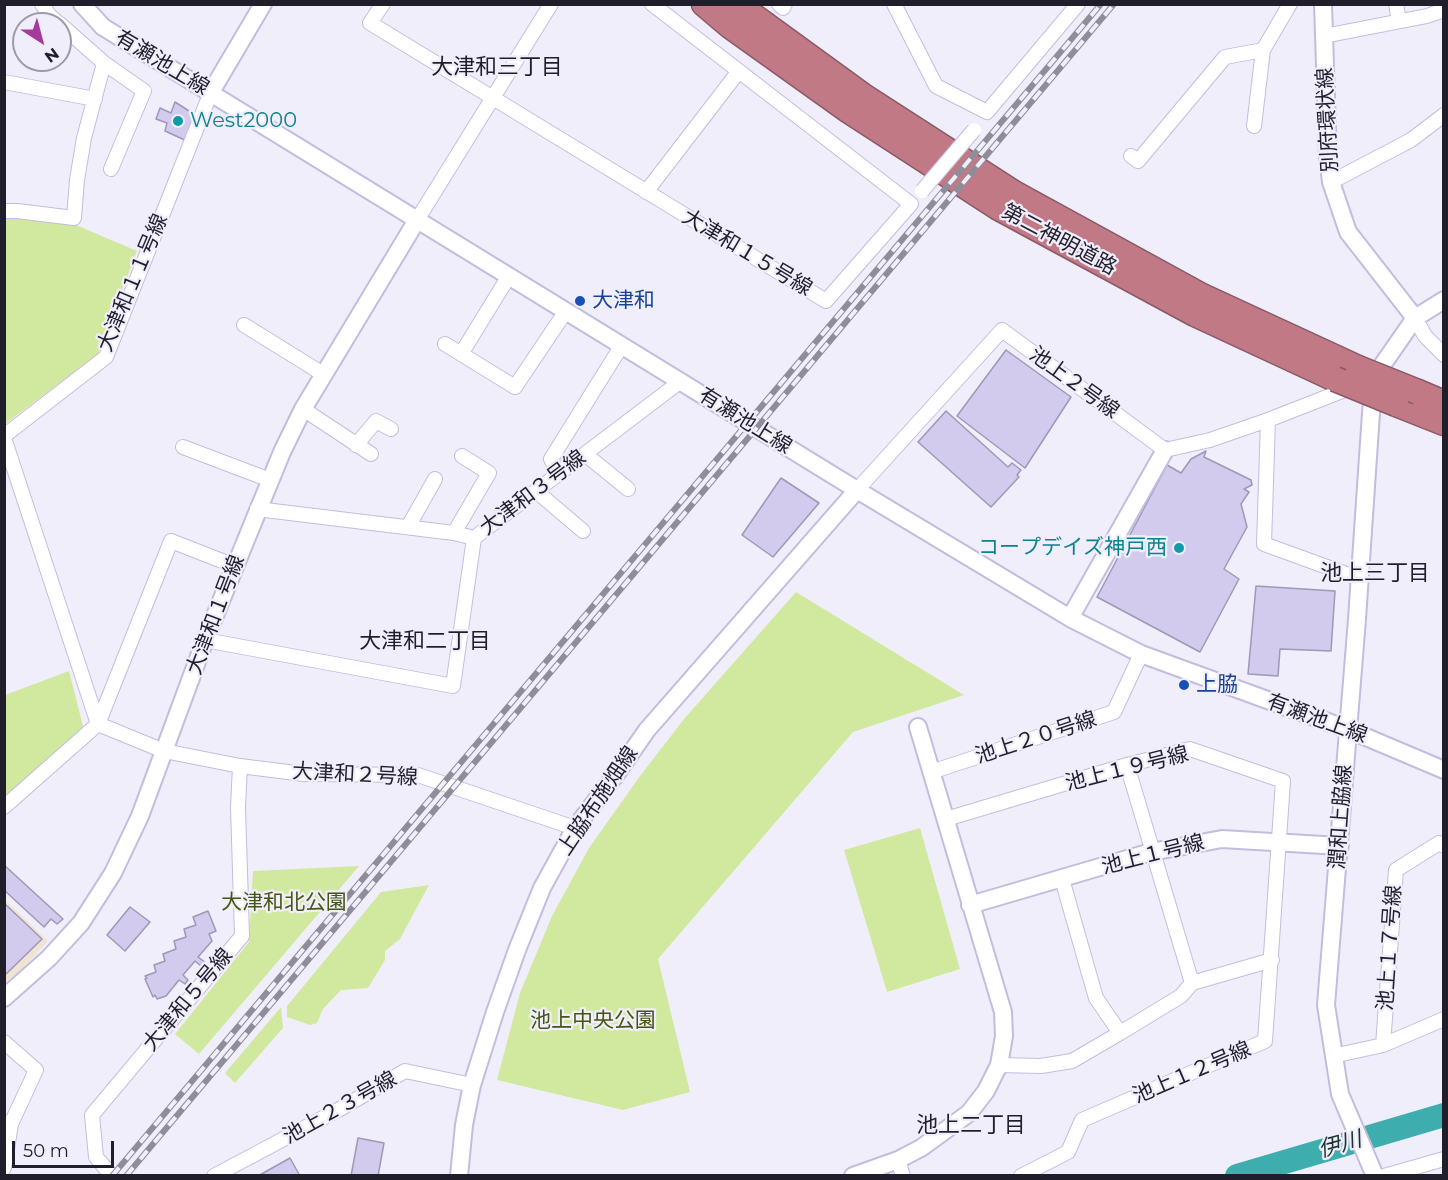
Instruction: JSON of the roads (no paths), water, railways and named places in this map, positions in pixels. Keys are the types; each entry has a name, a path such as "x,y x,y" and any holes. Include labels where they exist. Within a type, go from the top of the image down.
{"highway":[{"name":"第二神明道路","path":"704,4 730,26 849,111 997,207 1195,314 1335,379 1443,423"},
{"name":"第二神明道路","path":"737,4 862,95 1014,193 1202,296 1366,373 1443,403"}],"street":[{"name":"有瀬池上線","path":"82,4 104,27 857,490 1070,618 1141,654 1347,729 1443,770"},
{"path":"211,92 263,4"},
{"name":"大津和１５号線","path":"383,4 370,23 826,301 912,204"},
{"path":"417,220 551,4"},
{"path":"652,4 912,204 1078,4"},
{"path":"779,4 783,8 785,4"},
{"path":"894,4 936,86 987,112"},
{"path":"1254,126 1263,50 1290,4"},
{"name":"別府環状線","path":"1323,4 1330,182 1348,231 1415,318"},
{"path":"1396,4 1399,21"},
{"path":"1324,36 1427,16 1443,10"},
{"path":"72,35 104,63 144,91 111,169"},
{"path":"1131,156 1138,161 1225,57 1263,50"},
{"path":"4,212 17,211 74,218 76,180 84,138 104,63"},
{"path":"646,192 739,71"},
{"path":"4,82 95,99"},
{"name":"大津和１１号線","path":"98,724 4,437 106,357 211,92"},
{"path":"1330,182 1411,140 1443,115"},
{"name":"大津和１号線","path":"4,998 49,958 81,923 113,873 140,816 257,509 303,409 417,220"},
{"path":"460,354 509,276"},
{"path":"1070,618 1165,450 1210,440 1340,393 1366,373 1415,318 1443,300"},
{"path":"445,344 515,387 566,311"},
{"path":"1415,318 1425,336 1443,355"},
{"path":"244,325 323,374"},
{"name":"池上２号線","path":"857,490 1002,330 1165,450"},
{"path":"559,474 551,459 622,345"},
{"name":"潤和上脇線","path":"1366,373 1360,579 1326,1005 1340,1094 1377,1173"},
{"name":"大津和３号線","path":"257,509 454,533 474,538 681,381"},
{"path":"303,409 371,454"},
{"path":"1268,420 1264,544 1360,579"},
{"path":"356,445 376,421 391,429"},
{"path":"183,447 270,480"},
{"path":"585,454 628,489"},
{"path":"454,533 489,473 462,456"},
{"path":"408,527 435,479"},
{"name":"上脇布施畑線","path":"459,1176 464,1125 472,1085 495,1012 542,888 575,828 646,730 857,490"},
{"path":"536,491 583,531"},
{"path":"206,640 453,686 474,538"},
{"path":"4,807 98,724 171,541 235,566"},
{"name":"池上２０号線","path":"931,772 1114,712 1141,654"},
{"path":"98,724 164,751"},
{"path":"853,1176 900,1168 969,1113 986,1091 999,1065 1004,1036 1003,1012 918,727"},
{"name":"池上１９号線","path":"946,819 1190,748 1283,782 1279,842"},
{"name":"大津和２号線","path":"164,751 240,766 304,774 418,775 575,828"},
{"path":"1127,765 1192,983"},
{"name":"大津和５号線","path":"112,1176 96,1157 92,1114 242,936 238,807 240,766"},
{"name":"池上１号線","path":"970,905 1152,852 1222,839 1340,846"},
{"name":"池上１２号線","path":"1021,1176 1068,1152 1082,1120 1265,1041 1279,842"},
{"name":"池上１７号線","path":"1383,1045 1396,870 1438,843 1443,846"},
{"path":"1062,879 1096,998 1120,1033"},
{"path":"999,1065 1041,1066 1072,1061 1181,996 1192,983 1272,960"},
{"path":"1333,1056 1383,1045 1443,1019"},
{"path":"4,1042 36,1070 8,1123 4,1168"},
{"name":"池上２３号線","path":"214,1176 338,1110 405,1071 472,1085"},
{"path":"1377,1173 1443,1159"}],"waterway":[{"name":"伊川","path":"1237,1176 1444,1115"}],"railway":[{"path":"112,1176 1101,4"},
{"path":"126,1176 1114,4"}],"place":[{"name":"West2000","path":"178,121"},
{"name":"大津和","path":"580,301"},
{"name":"コープデイズ神戸西","path":"1179,548"},
{"name":"上脇","path":"1184,685"}],"district":[{"name":"大津和三丁目","path":"497,68"},
{"name":"池上三丁目","path":"1375,574"},
{"name":"大津和二丁目","path":"425,642"},
{"name":"池上二丁目","path":"971,1126"}],"park label":[{"name":"大津和北公園","path":"284,903"},
{"name":"池上中央公園","path":"593,1021"}]}
